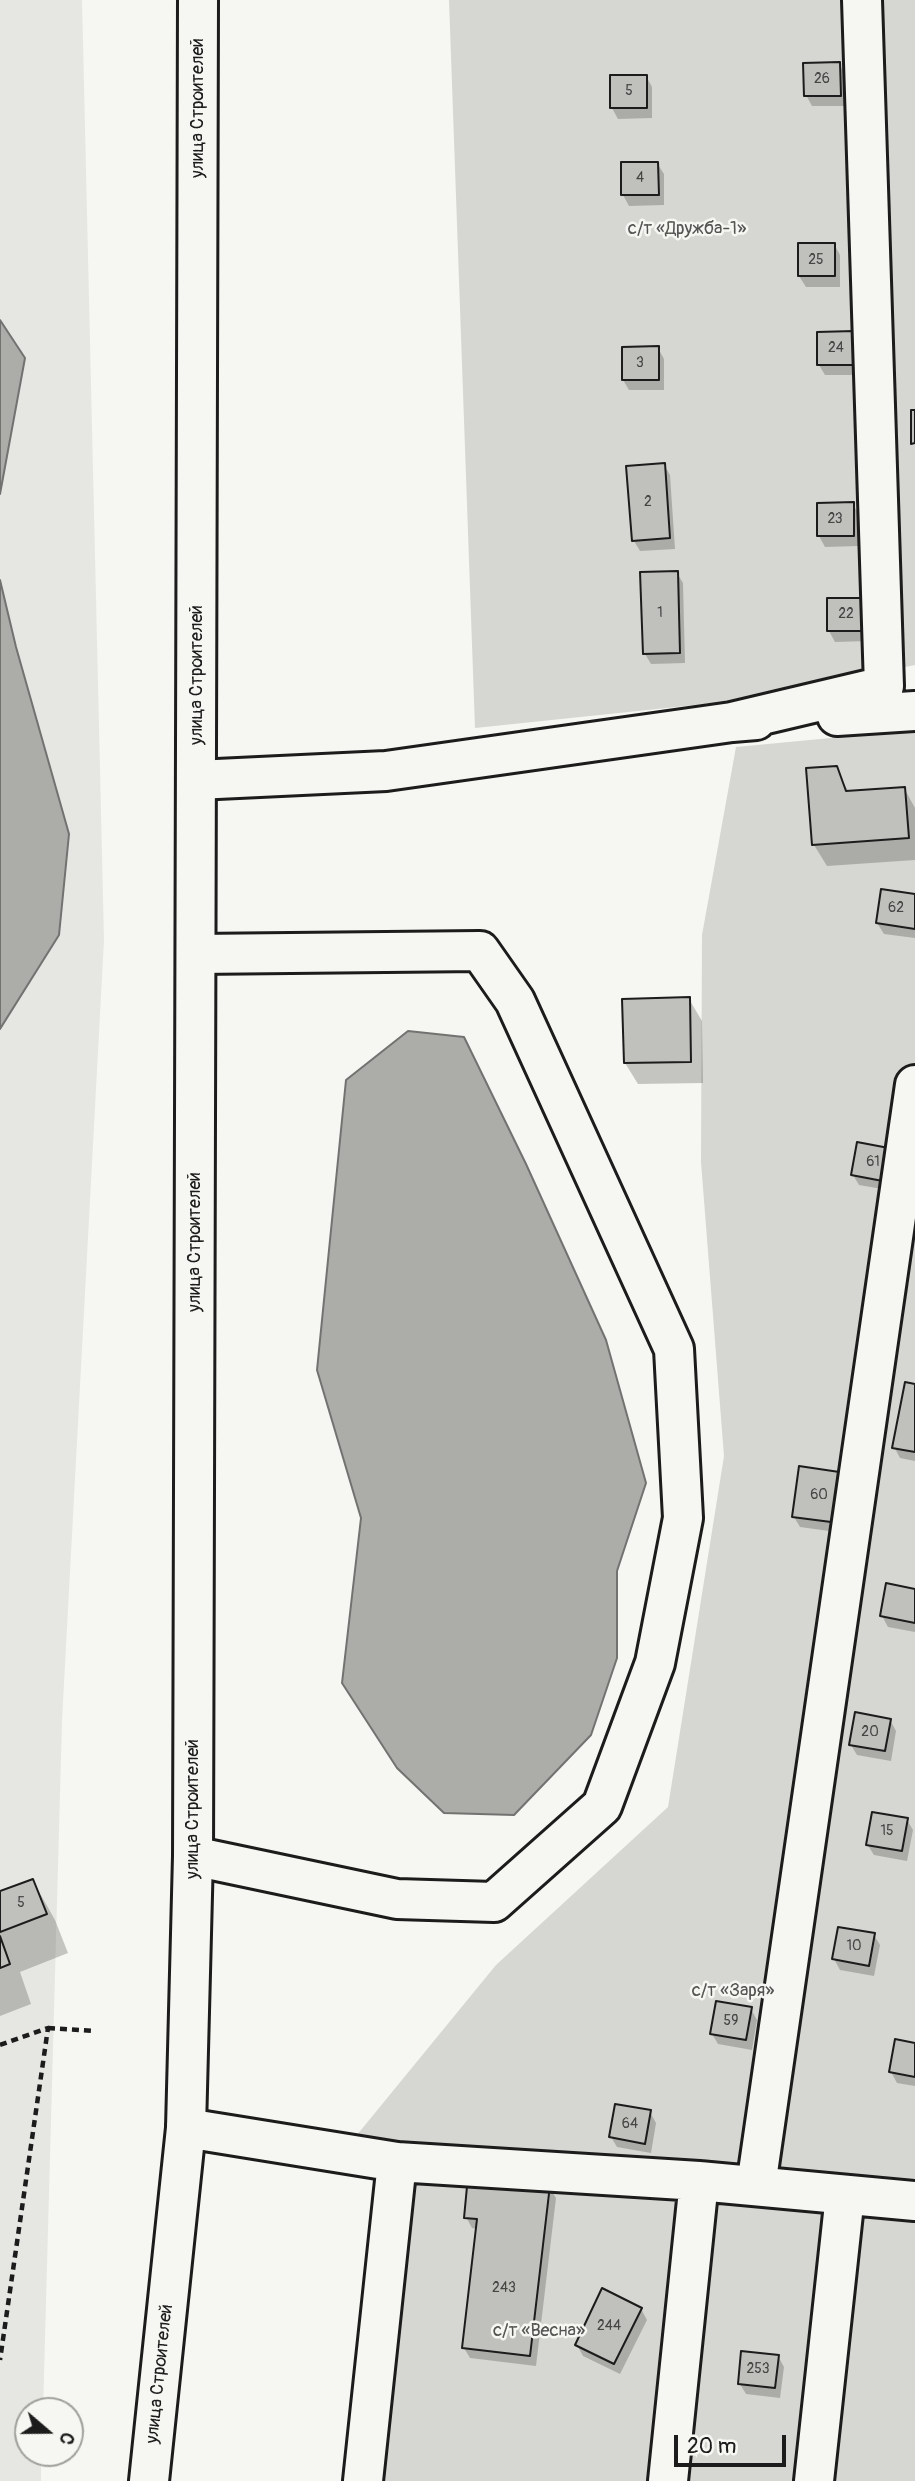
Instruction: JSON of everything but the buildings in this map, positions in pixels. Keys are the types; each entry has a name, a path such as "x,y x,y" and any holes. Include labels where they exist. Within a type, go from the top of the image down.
{"main road":[{"name":"улица Строителей","path":"149,2481 186,2128 193,1856 198,0"},
{"path":"732,722 899,683 862,0"},
{"path":"196,780 386,771 732,722 915,711"},
{"path":"193,1856 397,1899 494,1902 602,1806 655,1663 683,1518 674,1349 515,1001 480,951 195,954"},
{"path":"756,2186 915,1085"},
{"path":"186,2128 397,2162 699,2181 915,2201"},
{"path":"363,2481 397,2162"},
{"path":"668,2481 699,2181"},
{"path":"814,2481 845,2195"}],"path":[{"path":"0,2360 48,2028"},
{"path":"0,2045 48,2028 94,2031"}],"shaded area":[{"path":"0,0 82,0 104,940 62,1720 43,2397 14,2397 14,2467 41,2467 41,2481 0,2481"},
{"path":"0,320 25,358 0,494"},
{"path":"0,580 16,647 69,834 59,935 0,1029"},
{"path":"408,1031 464,1037 526,1164 606,1340 646,1483 617,1571 617,1658 591,1735 514,1815 444,1813 397,1768 342,1683 361,1518 317,1370 346,1080"}],"green space":[{"name":"с/т «Дружба-1»","path":"449,0 915,0 915,665 743,700 475,728"},
{"name":"с/т «Заря»","path":"915,730 915,2188 352,2141 496,1965 668,1807 724,1456 701,1162 702,935 736,747"},
{"name":"с/т «Весна»","path":"402,2168 915,2216 915,2481 370,2481"}]}
